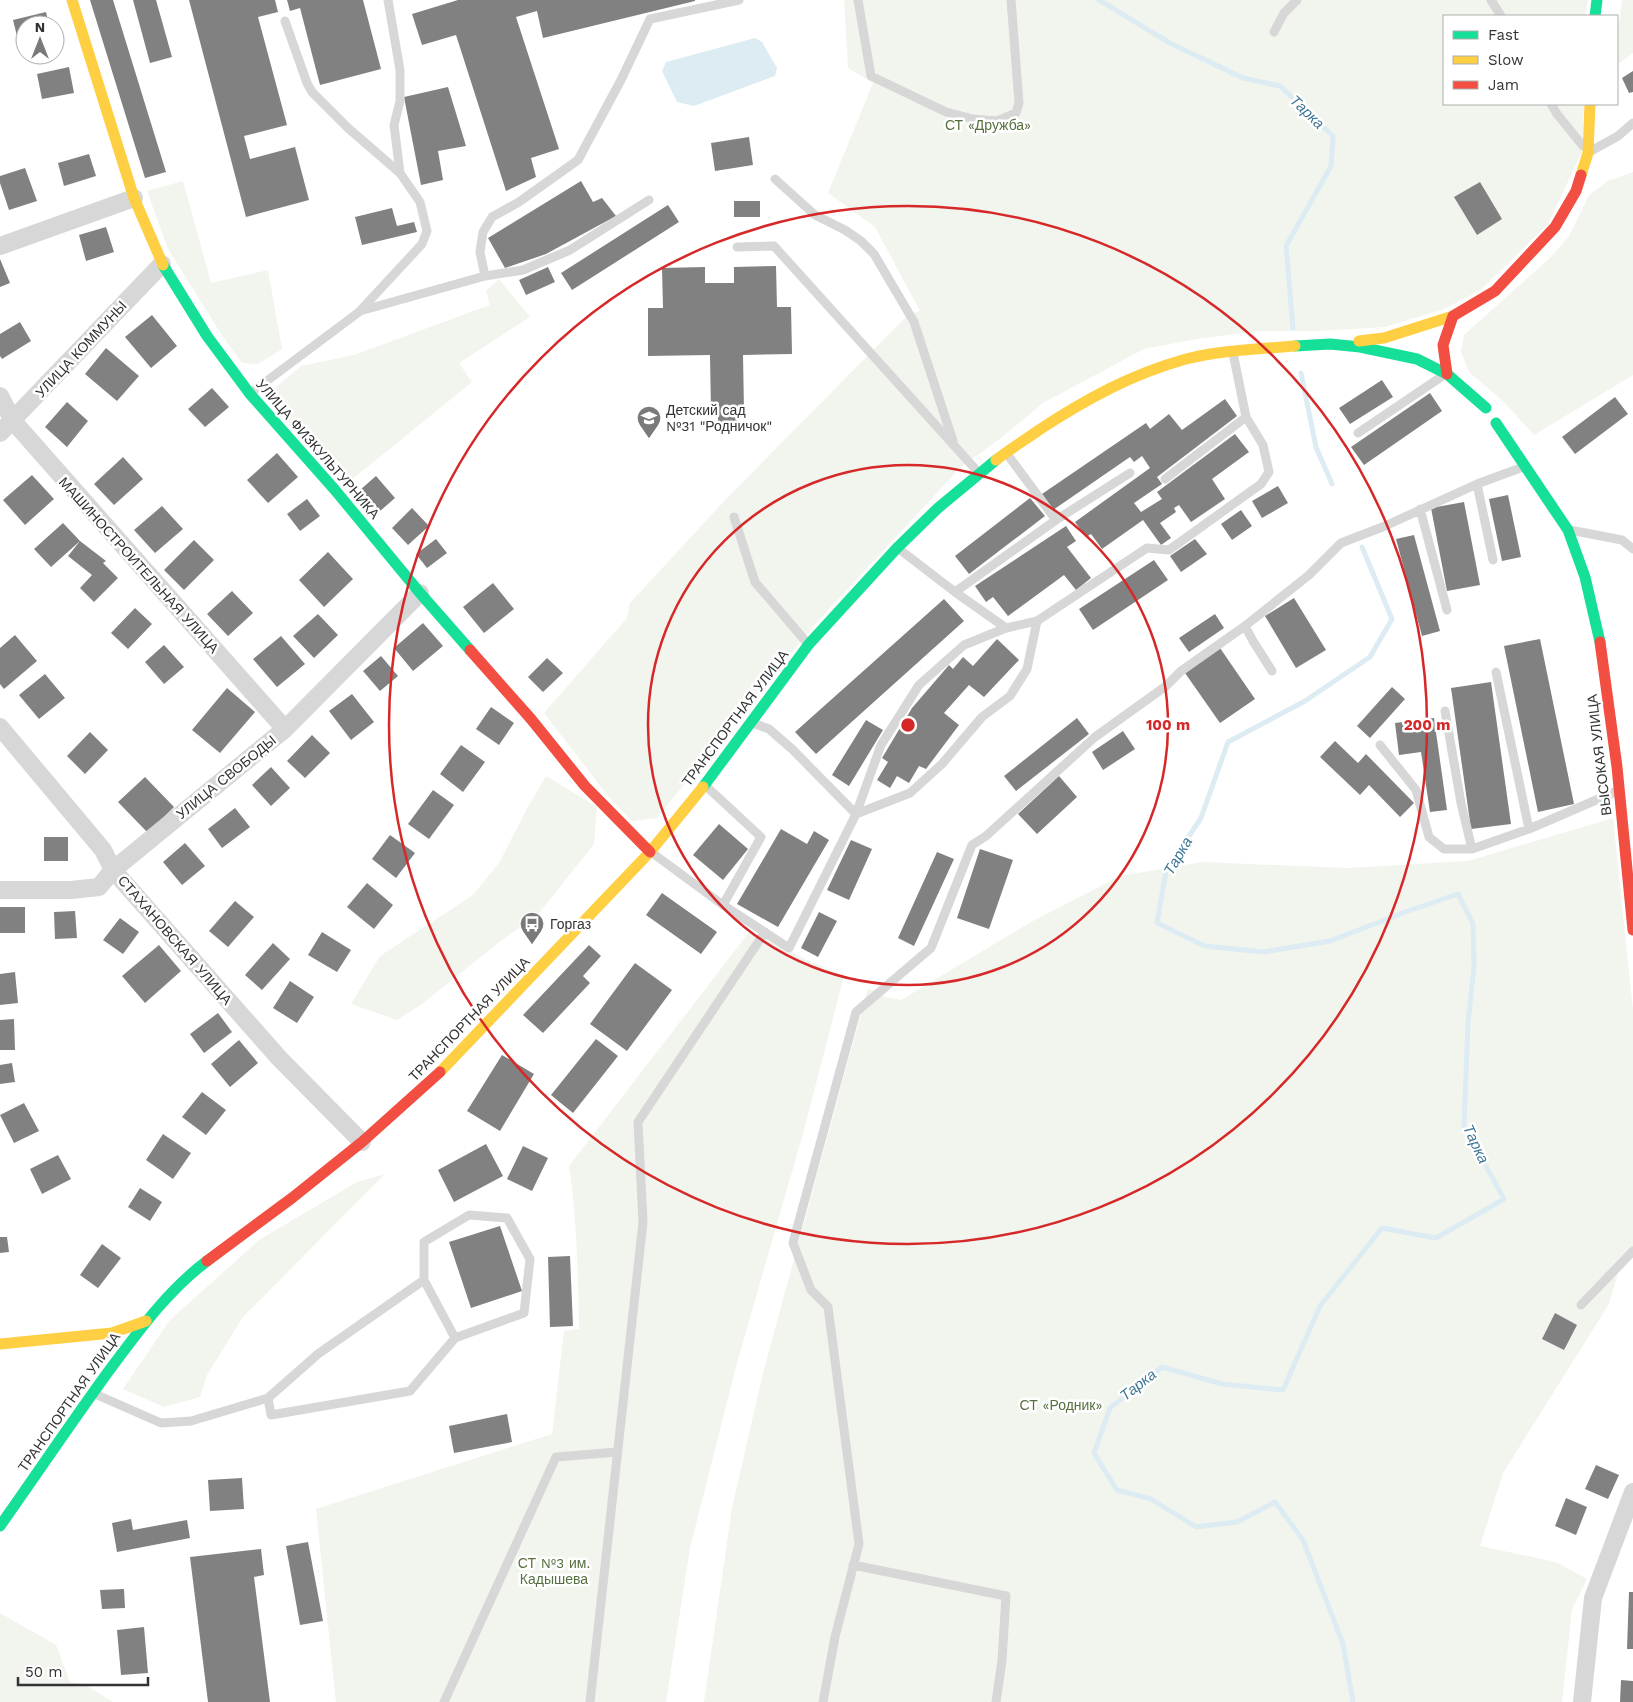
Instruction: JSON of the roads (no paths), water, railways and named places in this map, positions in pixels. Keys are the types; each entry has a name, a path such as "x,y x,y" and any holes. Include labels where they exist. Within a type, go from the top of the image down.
{"street":[{"name":"УЛИЦА ФИЗКУЛЬТУРНИКА","path":"72,0 134,198 162,264 207,336 250,394 335,490 420,593 531,719 585,786 650,852"},
{"path":"1595,15 1597,0"},
{"path":"1330,344 1384,338 1453,316 1495,291 1555,227 1576,192 1588,153 1590,105"},
{"path":"0,246 134,198"},
{"name":"УЛИЦА КОММУНЫ","path":"6,427 162,264"},
{"path":"1453,316 1443,345 1447,374 1486,408"},
{"name":"ТРАНСПОРТНАЯ УЛИЦА","path":"0,1526 146,1321 189,1275 292,1198 362,1142 432,1080 650,852 705,785 809,644 897,548 938,508 1006,452 1057,418 1110,387 1186,359 1232,351 1330,344 1360,347 1417,359 1447,374"},
{"name":"МАШИНОСТРОИТЕЛЬНАЯ УЛИЦА","path":"0,396 6,427 285,729"},
{"name":"ВЫСОКАЯ УЛИЦА","path":"1496,422 1568,530 1585,577 1625,768 1620,790 1633,930"},
{"name":"УЛИЦА СВОБОДЫ","path":"0,890 71,890 99,887 113,870 285,729 420,593"},
{"name":"СТАХАНОВСКАЯ УЛИЦА","path":"0,726 103,850 113,870 279,1058 362,1142"},
{"name":"ТРАНСПОРТНАЯ УЛИЦА","path":"0,1344 112,1333 146,1321"},
{"path":"1582,1702 1593,1598 1633,1492"}],"lane":[{"path":"388,0 400,70 400,101 394,125 400,173"},
{"path":"485,276 480,252 483,232 492,217 519,202 578,160 621,80 650,19 739,0"},
{"path":"858,0 871,76 946,112 973,119 997,121 1016,113 1019,103 1011,0"},
{"path":"1274,32 1284,13 1297,0"},
{"path":"1491,0 1500,15"},
{"path":"250,394 359,312 422,244 427,231 420,202 400,173 348,128 312,92 285,22"},
{"path":"1552,105 1557,114 1588,153 1618,136 1633,123"},
{"path":"775,179 815,216 845,230 874,254 914,322 954,446"},
{"path":"359,312 485,276 523,270 570,250 649,200"},
{"path":"737,247 774,246 980,474"},
{"path":"650,852 723,905 789,948 856,814 882,745 919,685 964,645 1006,628 1037,621 1147,548 1169,550 1261,484 1269,472 1263,445 1246,417 1232,351"},
{"path":"1358,433 1447,374"},
{"path":"1165,480 1246,417"},
{"path":"1006,452 1056,520"},
{"path":"823,1702 835,1637 859,1544 828,1307 811,1290 793,1243 856,1012 931,948 972,845 986,836 1095,736 1166,686 1181,671 1245,626 1309,575 1341,543 1385,526 1477,484 1526,466"},
{"path":"955,592 1056,520 1130,473"},
{"path":"1477,484 1493,560"},
{"path":"1420,509 1447,610"},
{"path":"734,517 755,582 809,644"},
{"path":"1568,530 1622,540 1633,549"},
{"path":"897,548 1006,628"},
{"path":"856,814 910,793 942,764 982,718 1010,696 1027,669 1037,621"},
{"path":"1245,626 1272,671"},
{"path":"1496,672 1530,829"},
{"path":"1445,711 1461,803 1472,849"},
{"path":"750,722 769,729 792,749 856,814"},
{"path":"1380,745 1416,790 1429,838 1444,849 1472,849 1530,829 1620,790"},
{"path":"705,785 761,837 723,905"},
{"path":"590,1702 644,1222 638,1122 765,932"},
{"path":"268,1398 271,1415 410,1391 455,1338 524,1313 530,1259 506,1218 469,1215 424,1242 424,1280 455,1338"},
{"path":"1581,1305 1633,1251"},
{"path":"93,1393 161,1423 191,1421 268,1398 318,1354 424,1280"},
{"path":"444,1702 556,1457 618,1452"},
{"path":"853,1565 1006,1596 1002,1661 996,1702"}],"waterway":[{"name":"Тарка","path":"1099,0 1170,43 1243,78 1280,86 1333,136 1331,166 1286,246 1293,328"},
{"name":"Тарка","path":"1301,373 1316,447 1332,484"},
{"name":"Тарка","path":"1353,1702 1343,1644 1303,1540 1275,1502 1237,1522 1196,1527 1151,1499 1117,1490 1094,1453 1110,1408 1162,1367 1222,1384 1283,1390 1320,1306 1382,1228 1436,1238 1504,1199 1464,1126 1468,1023 1474,967 1473,924 1458,894 1330,941 1263,952 1205,946 1157,923 1166,871 1201,818 1228,742 1305,701 1370,657 1392,619 1362,547"}],"place":[{"name":"Детский сад №31 \"Родничок\"","path":"649,439"},
{"name":"Горгаз","path":"532,945"}],"park label":[{"name":"СТ «Дружба»","path":"988,125"},
{"name":"СТ «Родник»","path":"1061,1405"},
{"name":"СТ №3 им. Кадышева","path":"554,1572"}]}
